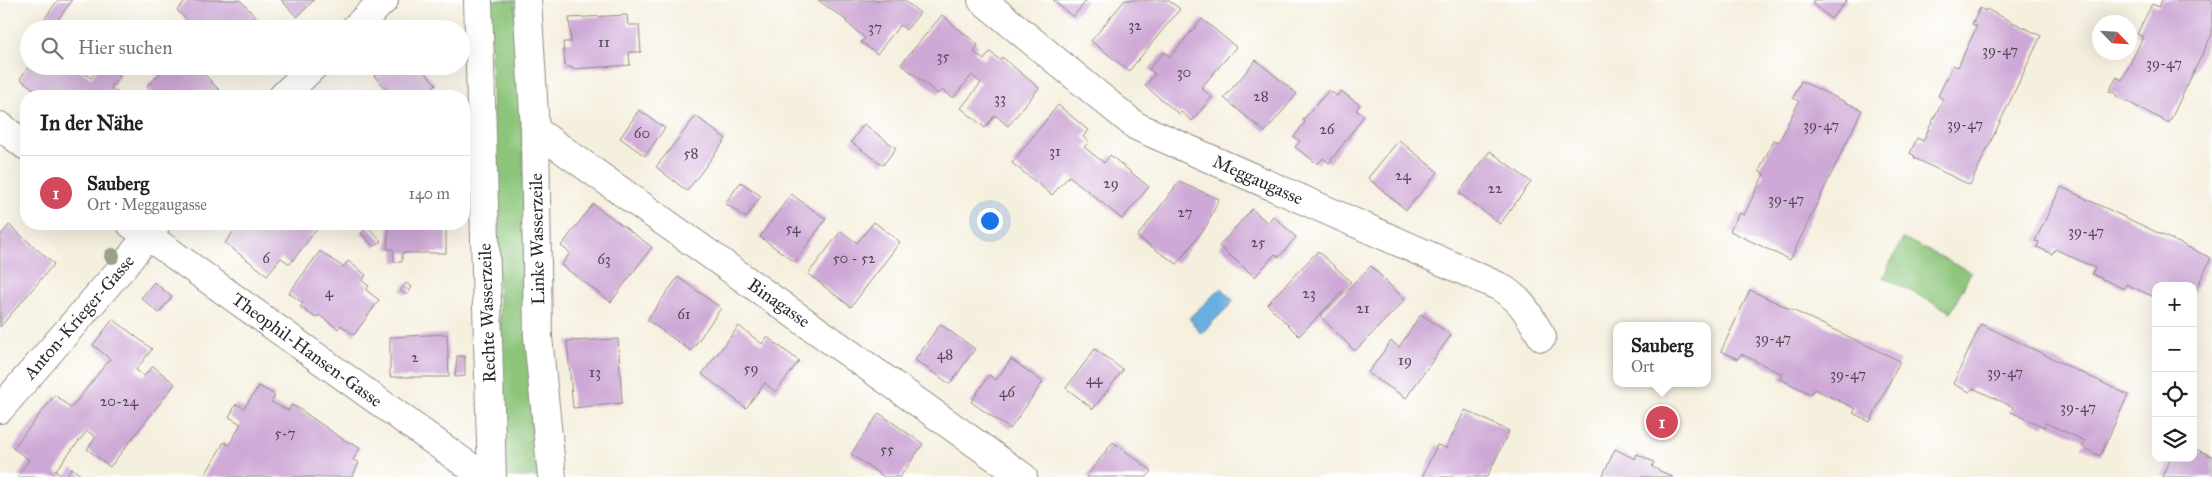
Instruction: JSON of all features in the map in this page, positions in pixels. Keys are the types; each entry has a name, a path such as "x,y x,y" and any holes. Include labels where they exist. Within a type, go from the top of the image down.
{"street":[{"path":"363,20 384,0"},
{"name":"Rechte Wasserzeile","path":"478,0 492,477"},
{"name":"Linke Wasserzeile","path":"527,0 535,130 538,337 552,477"},
{"name":"Meggaugasse","path":"982,0 1136,126 1498,286 1518,299 1542,338"},
{"path":"289,90 305,75"},
{"path":"0,126 20,141"},
{"name":"Binagasse","path":"535,130 1022,477"},
{"name":"Anton-Krieger-Gasse","path":"0,409 105,289 144,230"},
{"name":"Theophil-Hansen-Gasse","path":"148,230 484,477"}],"green space":[{"path":"489,0 515,0 539,477 505,477"},
{"path":"1903,238 1971,272 1951,312 1883,277"}],"water":[{"path":"1221,288 1234,301 1201,334 1189,318"}],"building":[{"path":"58,0 72,0 58,20 44,20"},
{"path":"187,0 240,0 258,20 186,20 177,10"},
{"path":"281,0 314,0 297,17"},
{"path":"818,0 904,0 920,13 906,30 900,25 877,54 861,42 865,38 847,21"},
{"path":"1053,0 1087,0 1073,17"},
{"path":"1125,0 1168,0 1180,9 1129,71 1091,41"},
{"path":"1814,0 1847,0 1831,19 1812,3"},
{"path":"2162,0 2212,0 2212,34 2169,123 2109,91 2117,77 2122,80 2132,60 2137,60 2137,49 2143,37 2137,34 2152,4 2159,7"},
{"path":"1980,8 1985,11 1986,9 2041,36 1970,185 1914,158 1915,156 1910,153 1917,138 1923,141 1943,99 1938,96 1953,65 1958,67 1977,26 1972,24"},
{"path":"627,15 628,25 639,25 641,52 629,52 630,65 572,69 572,67 565,67 563,42 571,42 569,18"},
{"path":"942,15 978,45 974,52 984,60 990,52 1000,60 1002,57 1039,88 1008,126 995,115 985,128 961,108 981,83 972,75 953,98 942,90 938,94 901,64"},
{"path":"1202,19 1236,47 1201,88 1212,97 1192,121 1181,112 1179,114 1145,86 1155,74 1149,69 1164,52 1170,57"},
{"path":"1256,60 1297,94 1265,132 1224,98"},
{"path":"23,75 87,75 91,78 93,75 120,75 111,88 114,90 35,90 20,79"},
{"path":"159,75 205,75 219,90 151,90 147,86"},
{"path":"428,75 436,84 430,90 387,90 374,76"},
{"path":"1801,81 1862,110 1790,260 1730,231 1739,213 1744,215 1764,174 1759,171 1766,156 1774,140 1779,142 1799,101 1793,98"},
{"path":"1329,90 1337,96 1341,91 1360,105 1356,110 1364,116 1329,163 1323,158 1318,164 1295,147 1300,141 1294,137 1305,122 1303,120"},
{"path":"1058,105 1088,130 1083,137 1089,142 1084,147 1104,163 1110,155 1149,187 1122,219 1069,176 1052,195 1012,163"},
{"path":"639,110 665,128 645,156 620,138"},
{"path":"696,116 726,139 687,191 656,167"},
{"path":"864,124 896,148 883,165 851,142"},
{"path":"1399,140 1438,172 1406,210 1368,178"},
{"path":"1490,151 1531,182 1500,224 1459,193"},
{"path":"741,182 761,196 746,218 725,203"},
{"path":"1179,182 1219,199 1207,225 1177,264 1137,237"},
{"path":"2061,187 2211,258 2197,287 2197,282 2152,282 2152,296 2126,284 2124,289 2092,274 2095,268 2055,249 2052,254 2037,247 2039,242 2035,241"},
{"path":"791,194 826,219 795,262 760,237"},
{"path":"593,204 652,247 611,302 561,265 570,253 561,246"},
{"path":"1252,209 1268,223 1273,216 1296,237 1279,257 1275,254 1255,277 1219,246"},
{"path":"874,222 900,242 851,307 808,274 841,231 857,243"},
{"path":"9,225 54,264 0,327 0,236"},
{"path":"235,230 316,230 290,264 281,258 267,275 225,243"},
{"path":"364,230 371,230 381,241 374,247 361,233"},
{"path":"389,230 446,230 446,253 402,253 402,262 394,262 393,249 387,249"},
{"path":"320,251 343,267 348,261 366,275 362,281 369,286 366,290 379,300 354,335 341,325 338,329 319,315 316,318 300,307 303,303 289,293"},
{"path":"1318,251 1351,282 1299,336 1267,304"},
{"path":"1371,266 1405,300 1355,351 1320,316"},
{"path":"678,277 721,308 691,351 647,320"},
{"path":"154,282 172,297 159,313 141,298"},
{"path":"406,283 412,287 407,295 400,291"},
{"path":"1750,290 1900,361 1870,422 1853,413 1856,409 1814,389 1811,394 1780,379 1782,374 1741,354 1738,359 1721,351"},
{"path":"1421,314 1451,335 1406,398 1368,373 1391,341 1399,347"},
{"path":"113,319 152,349 136,370 144,376 153,366 175,384 110,467 87,449 96,437 87,431 55,471 63,477 17,477 29,460 13,448 55,395 71,408 110,359 93,345"},
{"path":"940,324 975,349 950,384 915,360"},
{"path":"1981,324 2128,395 2100,456 2082,447 2085,441 2046,423 2044,427 2011,412 2013,407 1973,388 1970,392 1953,384"},
{"path":"739,326 762,344 767,337 799,361 776,392 765,383 746,408 702,374"},
{"path":"447,334 449,377 390,377 390,337"},
{"path":"618,339 622,403 573,408 567,341"},
{"path":"1095,349 1123,370 1093,409 1066,388"},
{"path":"457,356 465,356 465,376 455,377"},
{"path":"1011,359 1043,382 1010,429 971,402 989,375 996,380"},
{"path":"259,386 275,395 271,402 289,411 291,405 298,408 341,438 360,448 353,460 359,463 352,477 204,477 224,442 229,445 241,424 229,417 236,404 244,408"},
{"path":"1465,410 1509,431 1487,477 1422,477 1437,445 1446,448"},
{"path":"879,413 923,444 900,477 884,477 851,454"},
{"path":"1113,442 1152,471 1147,477 1086,477"},
{"path":"1615,449 1635,459 1637,454 1654,462 1652,467 1673,477 1602,477"},
{"path":"2197,450 2212,456 2212,477 2162,477 2168,462 2197,462"},
{"path":"72,468 83,477 65,477"}],"place":[{"name":"Sauberg","path":"1662,422"}]}
